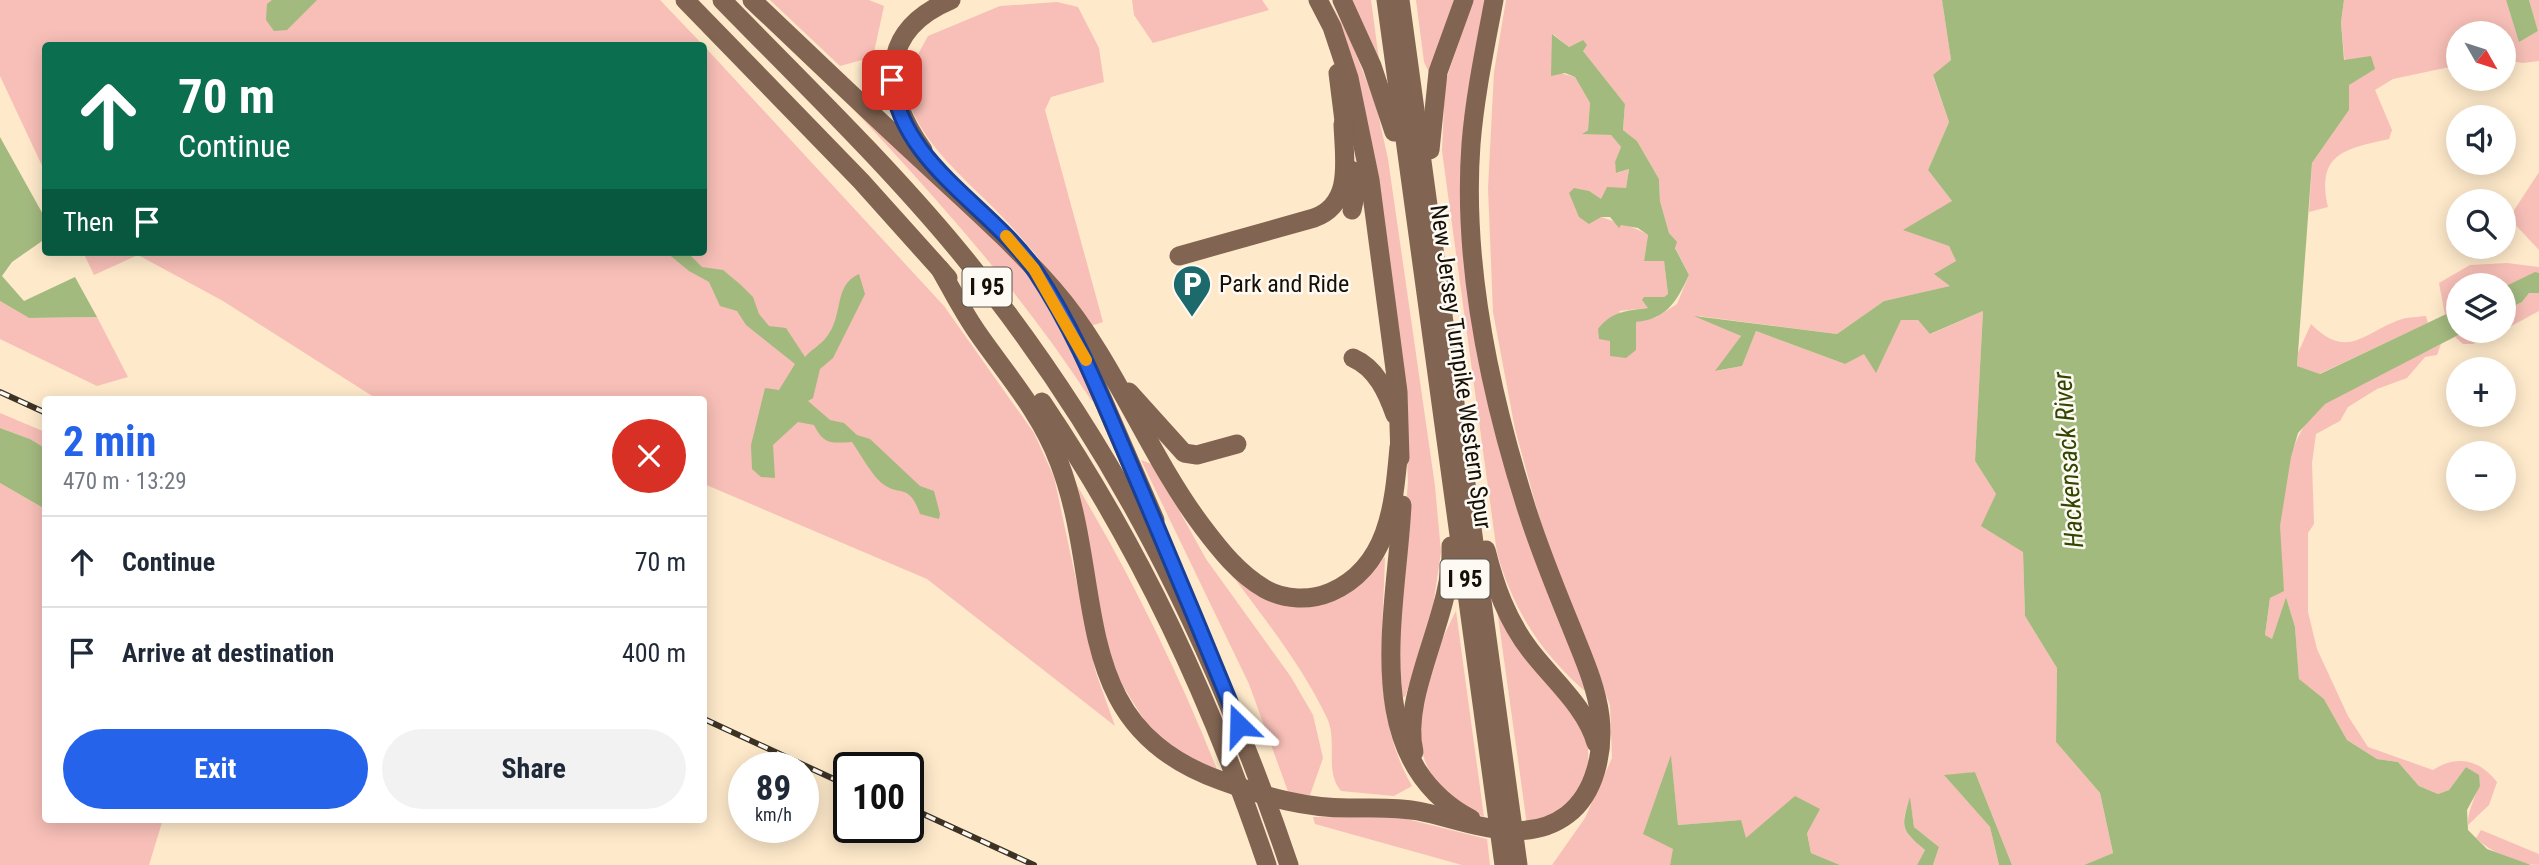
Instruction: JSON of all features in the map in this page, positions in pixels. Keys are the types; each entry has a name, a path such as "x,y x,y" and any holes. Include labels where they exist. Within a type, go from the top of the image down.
{"highway":[{"name":"I 95","path":"685,0 861,181 940,269 1041,401 1125,533 1189,660 1239,782 1268,865"},
{"name":"I 95","path":"722,0 913,198 1008,314 1100,447 1146,527 1193,619 1260,780 1289,865"},
{"path":"752,0 965,198 1034,269 1060,298 1094,347 1181,451 1197,455 1237,444"},
{"path":"951,0 926,14 904,35 896,52 892,80 896,100 909,130 965,198"},
{"path":"1318,0 1335,34 1353,93 1372,192 1398,384 1402,496 1392,640 1393,698 1399,731 1408,757 1426,783 1453,808 1492,828"},
{"path":"1342,0 1383,96 1416,224"},
{"name":"New Jersey Turnpike Western Spur","path":"1385,0 1398,40 1437,270 1462,455 1497,759 1504,865"},
{"name":"New Jersey Turnpike Western Spur","path":"1400,0 1398,40 1416,224 1497,759 1518,865"},
{"path":"1437,270 1437,207 1430,151 1431,119 1442,60 1464,0"},
{"path":"940,269 974,328 1033,411 1055,451 1069,494 1104,664 1123,709 1142,734 1168,755 1199,773 1279,800 1317,808 1414,810 1492,828 1533,830 1559,820 1574,809 1586,793 1598,755 1601,726 1595,694 1539,545 1517,476 1495,391 1479,303 1471,205 1471,146 1494,0"},
{"path":"1335,34 1343,124 1355,191 1352,210"},
{"path":"1179,256 1314,218 1330,211 1343,187 1343,124"},
{"path":"1034,269 1067,321 1088,364 1159,527 1193,619"},
{"path":"1094,347 1167,476 1208,534 1245,574 1279,595 1307,598 1326,594 1352,579 1366,565 1377,549 1391,516 1399,447"},
{"path":"1353,358 1365,365 1381,385 1398,426"},
{"path":"1426,783 1412,744 1412,725 1444,606 1451,561 1439,450 1441,402"},
{"path":"1462,455 1490,566 1504,607 1527,645 1588,723 1598,755"}],"shaded area":[{"path":"0,0 660,0 700,42 42,42 42,166 0,76"},
{"path":"770,0 869,0 884,6 873,57 840,66"},
{"path":"1132,0 1262,0 1269,10 1153,43 1134,15"},
{"path":"1325,0 1329,0 1349,36 1376,105 1388,159 1435,486 1441,552 1431,620 1405,697 1399,696 1400,581 1408,482 1403,377"},
{"path":"1348,0 1371,0 1382,82"},
{"path":"1416,0 1457,0 1431,76 1424,62"},
{"path":"1473,0 1489,0 1473,99 1479,335 1591,696 1558,666 1532,632 1512,595 1497,553 1442,151 1445,83"},
{"path":"1506,0 1942,0 1951,60 1933,76 1949,122 1928,170 1952,201 1949,246 1956,261 1951,286 1884,301 1837,334 1698,316 1741,336 1716,371 1742,366 1756,331 1845,364 1901,320 1918,320 1931,334 1983,311 1975,461 1996,494 2023,552 2025,616 2057,668 2056,742 2100,793 2113,853 2084,865 2012,865 1975,772 1945,776 1990,827 1999,865 1933,865 1939,847 1914,827 1910,799 1904,816 1905,828 1911,838 1925,850 1917,865 1840,865 1811,853 1807,833 1746,839 1740,820 1678,825 1671,757 1644,834 1674,849 1670,864 1673,865 1552,865 1585,818 1612,758 1610,705 1547,546 1515,429 1493,312 1488,188 1494,72","holes":["1553,34 1569,47 1583,40 1583,51 1625,104 1623,130 1637,141 1659,179 1660,201 1669,233 1676,242 1675,247 1689,275 1677,304 1657,317 1635,322 1635,334 1619,311 1648,308 1644,297 1664,297 1668,294 1664,260 1644,261 1648,235 1584,209 1569,193 1601,200 1606,192 1626,188 1629,169 1617,173 1615,163 1621,147 1611,135 1583,133 1588,130 1590,103 1575,77 1560,73"]},
{"path":"2344,0 2506,0 2513,21 2446,21 2446,68 2393,79 2375,90 2392,130 2389,139 2359,146 2337,156 2326,175 2328,207 2309,212 2312,163 2349,110 2341,22"},
{"path":"2529,0 2539,0 2539,61 2516,62 2516,32 2519,41 2538,31"},
{"path":"1057,2 1078,7 1099,48 1104,82 1051,97 1045,110 1103,322 1091,326 1021,237 933,144 910,107 903,85 916,107 911,67 928,36 1000,6"},
{"path":"784,36 1035,279 1064,328 1099,405 1091,400 1022,303 946,211"},
{"path":"707,49 944,306 1034,433 1054,477 1096,673 1115,726 927,579 707,485 707,396 372,396 223,301 140,256 707,256"},
{"path":"2539,172 2539,250 2516,225 2516,207"},
{"path":"85,256 136,256 94,275"},
{"path":"2507,263 2539,267 2539,273 2516,282 2516,273 2456,273 2470,265"},
{"path":"2446,279 2445,315 2439,283"},
{"path":"2529,293 2539,293 2539,311 2516,323 2516,305"},
{"path":"0,301 29,318 97,317 128,377 97,386 0,339"},
{"path":"2426,316 2428,323 2319,374 2297,366 2298,353 2311,324 2335,341 2345,342 2355,341 2399,320"},
{"path":"2441,344 2437,355 2425,357 2407,378 2377,389 2348,407 2340,421 2316,434 2312,463 2314,524 2308,533 2308,612 2317,649 2348,716 2368,747 2433,770 2451,762 2476,764 2497,782 2489,805 2468,825 2478,788 2478,775 2466,767 2449,790 2438,794 2419,786 2398,762 2377,759 2347,740 2324,699 2299,680 2295,627 2286,597 2272,640 2265,635 2270,598 2284,590 2280,543 2283,490 2297,440 2309,419 2337,395"},
{"path":"0,413 42,431 42,446 30,439 0,428"},
{"path":"1141,460 1154,465 1206,559 1291,677 1313,715 1323,758 1310,795 1290,797 1249,684"},
{"path":"1072,477 1151,622 1218,772 1156,739 1111,667"},
{"path":"0,483 42,507 42,823 162,823 149,865 0,865"},
{"path":"1385,557 1382,674 1385,703 1399,759 1412,786 1394,796 1341,791 1333,774 1327,718 1278,637 1221,560 1254,589 1347,591"},
{"path":"1495,595 1585,729 1587,741 1586,773 1572,802 1560,813 1527,825"},
{"path":"1456,611 1484,817 1453,799 1433,778 1422,753 1419,726 1423,698 1442,639"},
{"path":"1313,817 1403,818 1487,839 1490,865 1462,865 1315,824"},
{"path":"2481,830 2539,854 2539,865 2505,857 2489,848 2476,838"}],"water":[{"path":"272,0 317,0 287,30 274,31 266,20 267,4"},
{"name":"Hackensack River","path":"1942,0 2344,0 2341,22 2344,60 2371,56 2375,69 2349,85 2349,110 2312,163 2297,366 2320,374 2446,314 2446,341 2325,404 2298,433 2291,457 2280,526 2284,591 2270,598 2265,635 2272,639 2286,597 2295,627 2299,679 2324,699 2347,740 2377,759 2398,762 2419,786 2438,794 2449,790 2466,767 2479,775 2480,786 2467,810 2468,830 2487,849 2531,865 2084,865 2113,853 2100,793 2056,742 2057,668 2025,616 2023,552 1981,526 1996,494 1975,461 1983,311 1930,334 1918,320 1901,320 1876,373 1864,354 1845,364 1756,331 1742,366 1715,371 1741,336 1694,316 1837,334 1884,301 1950,286 1934,274 1956,261 1949,246 1903,230 1952,201 1928,170 1949,122 1933,75 1951,60"},
{"path":"2506,0 2529,0 2538,31 2519,42 2516,21 2512,21"},
{"path":"1552,34 1569,47 1583,40 1587,45 1583,51 1625,104 1623,130 1637,141 1659,179 1660,201 1669,233 1677,242 1675,248 1689,275 1669,308 1655,317 1636,322 1636,350 1626,358 1610,356 1610,341 1599,339 1598,329 1614,315 1648,308 1642,300 1644,297 1664,297 1668,294 1664,261 1644,261 1648,235 1638,228 1621,225 1619,228 1610,217 1601,217 1589,224 1579,217 1569,193 1574,188 1589,191 1601,199 1607,187 1626,188 1629,169 1616,173 1615,162 1621,147 1611,135 1582,134 1588,130 1590,103 1575,77 1565,73 1551,76"},
{"path":"0,137 42,213 42,241 12,262 2,276 24,301 75,277 97,317 29,318 0,301"},
{"path":"671,256 691,256 702,267 723,270 753,297 759,314 769,326 786,328 805,357 831,330 845,286 859,274 865,294 833,358 820,369 813,398 808,401 830,420 844,423 857,435 870,439 920,486 934,491 939,519 920,514 908,494 889,488 879,481 852,442 829,441 821,436 814,425 798,422 773,445 775,478 761,477 752,469 751,445 765,388 779,390 795,364 746,325 737,311 720,306 709,282 689,271"},
{"path":"2535,272 2539,273 2539,293 2529,293 2516,305 2516,281"},
{"path":"0,428 42,446 42,507 0,483"},
{"path":"1671,755 1678,825 1741,820 1746,838 1795,796 1820,809 1807,833 1811,853 1840,865 1670,865 1673,849 1643,834"},
{"path":"1975,772 2012,865 1999,865 1990,827 1944,775"},
{"path":"1910,797 1914,827 1939,847 1933,865 1917,865 1925,850 1905,827"}],"railway":[{"path":"0,392 42,411"},
{"path":"707,720 833,779"},
{"path":"924,814 1034,865"}],"slow traffic":[{"path":"1006,236 1034,269 1067,321 1086,360"}],"place":[{"name":"Park and Ride","path":"1192,318"}],"route":[{"path":"892,80 904,120 923,150 965,198 1025,257 1072,331 1159,527 1193,619 1239,725"}]}
